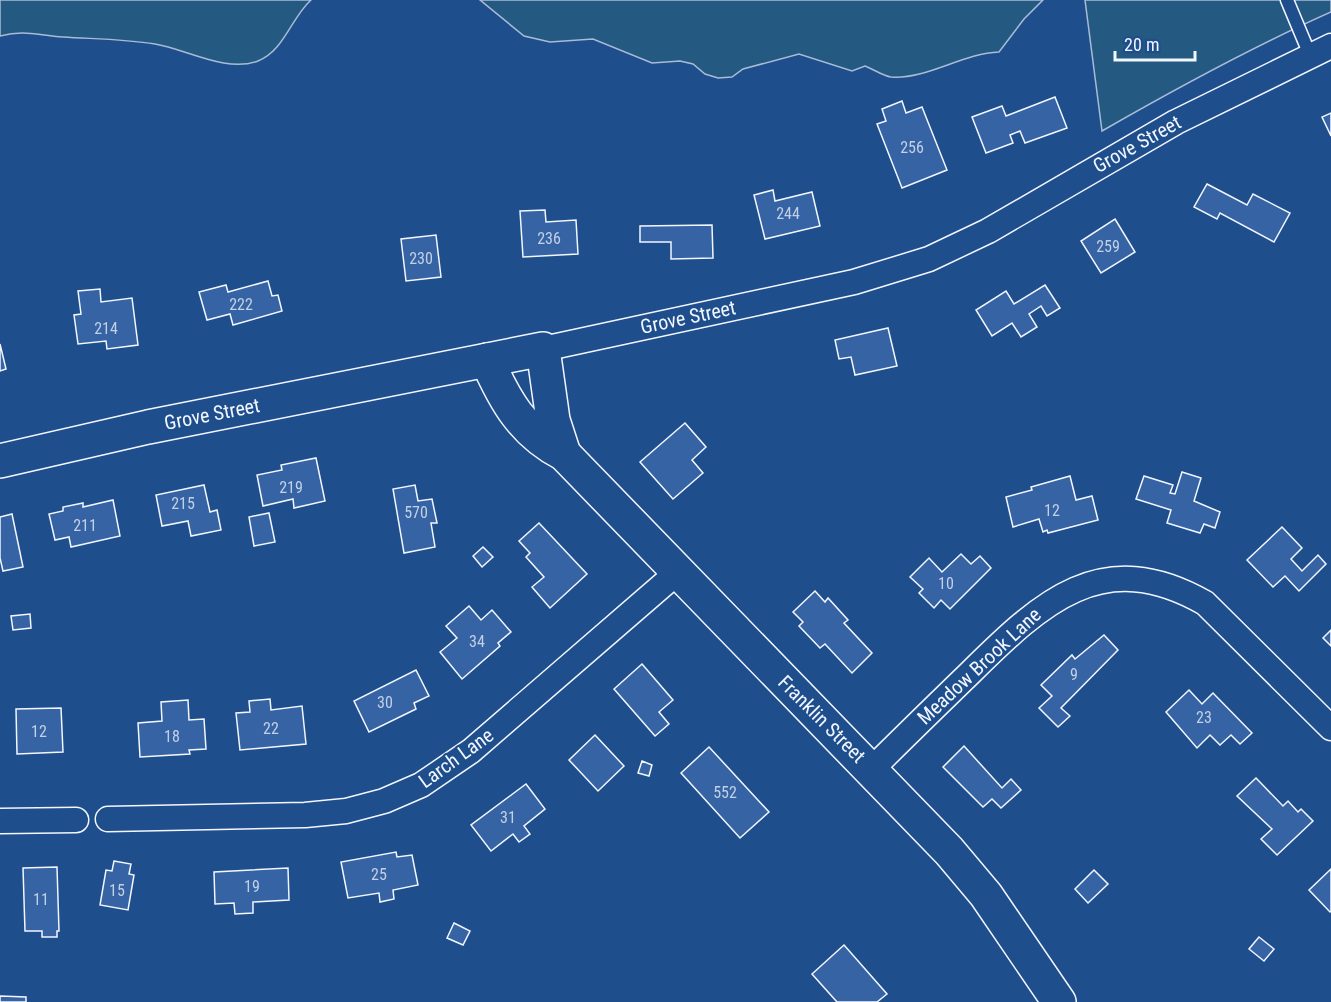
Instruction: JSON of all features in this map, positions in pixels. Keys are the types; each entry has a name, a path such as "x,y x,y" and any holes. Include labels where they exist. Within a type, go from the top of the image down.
{"main road":[{"name":"Grove Street","path":"0,461 148,427 543,349"},
{"name":"Franklin Street","path":"543,349 553,420 564,454"},
{"name":"Franklin Street","path":"487,360 507,402 522,424 537,438 564,454 872,769 986,895 1059,1002"}],"street":[{"name":"Grove Street","path":"543,349 854,282 929,259 988,231 1176,122 1321,51"},
{"name":"Larch Lane","path":"108,819 326,813 365,806 403,793 439,775 471,751 678,571"},
{"name":"Meadow Brook Lane","path":"872,769 1026,619 1060,596 1092,583 1113,579 1152,583 1184,592 1205,603 1331,728"},
{"path":"0,821 76,820"}],"lane":[{"path":"1287,0 1321,51"}],"shaded area":[{"path":"0,0 311,0 281,42 267,56 246,64 233,64 143,42 25,33 0,36"},
{"path":"480,0 1043,0 1024,19 999,52 985,53 931,71 904,77 891,77 865,66 852,71 799,54 743,69 732,77 718,78 705,74 693,64 680,61 652,63 593,39 550,42 524,36"},
{"path":"1085,0 1331,0 1331,12 1215,68 1102,131"}],"building":[{"path":"1055,97 1067,128 1025,143 1020,131 1010,135 1013,143 986,153 972,117 1002,106 1006,116"},
{"path":"902,101 906,113 922,107 947,170 902,188 877,124 886,121 882,109"},
{"path":"1331,113 1331,136 1322,117"},
{"path":"1207,184 1247,205 1253,194 1290,213 1274,242 1220,213 1217,219 1194,207"},
{"path":"773,190 775,201 812,192 820,226 765,239 754,195"},
{"path":"545,210 546,222 576,220 578,254 523,257 520,211"},
{"path":"1115,219 1135,252 1101,273 1081,241"},
{"path":"712,225 713,258 671,259 671,242 640,242 640,226"},
{"path":"436,235 441,277 406,281 401,239"},
{"path":"268,281 272,296 278,295 282,311 233,325 230,314 207,320 199,292 226,285 228,292"},
{"path":"1045,285 1060,308 1047,316 1041,306 1029,314 1037,327 1021,337 1012,323 992,336 976,310 1006,291 1014,304"},
{"path":"100,289 101,302 132,298 138,345 107,349 106,341 78,344 74,315 81,314 78,291"},
{"path":"888,328 897,366 855,375 851,357 839,359 835,340"},
{"path":"0,344 6,369 0,371"},
{"path":"685,423 706,447 692,460 703,473 673,499 640,462"},
{"path":"316,458 325,501 294,508 293,499 263,506 257,475 282,470 281,465"},
{"path":"1182,472 1201,478 1194,501 1220,512 1215,528 1204,524 1200,533 1167,523 1171,510 1136,499 1144,476 1173,485 1170,493 1175,494"},
{"path":"1070,476 1076,500 1092,496 1098,520 1048,533 1047,530 1043,532 1039,519 1013,527 1006,497"},
{"path":"204,485 210,512 217,510 221,530 191,536 188,521 162,526 156,495"},
{"path":"415,485 418,501 432,499 437,523 431,523 435,547 404,553 393,489"},
{"path":"113,500 120,536 71,547 69,537 55,540 49,514 63,511 63,507 83,503 83,507"},
{"path":"269,513 275,542 254,546 249,517"},
{"path":"12,514 23,567 3,571 0,558 0,517"},
{"path":"539,523 587,574 550,608 532,587 544,577 526,557 530,553 519,541"},
{"path":"1282,527 1302,548 1291,559 1302,571 1318,555 1326,564 1299,591 1285,576 1273,587 1247,560"},
{"path":"483,547 493,557 482,567 473,556"},
{"path":"961,554 971,564 980,556 991,568 950,609 941,600 934,608 919,593 923,589 910,577 929,558 942,572"},
{"path":"815,591 825,602 828,598 848,620 844,623 872,653 852,673 825,644 820,648 799,626 803,622 793,612"},
{"path":"469,606 481,620 492,610 511,632 498,643 500,646 462,679 440,652 457,638 446,626"},
{"path":"30,614 31,628 13,630 11,616"},
{"path":"1331,630 1331,646 1323,638"},
{"path":"1104,635 1118,650 1061,708 1070,716 1058,727 1039,708 1052,696 1041,685 1072,655 1075,659"},
{"path":"642,664 673,700 659,712 669,724 655,736 614,689"},
{"path":"416,670 429,696 414,703 416,709 369,732 354,701"},
{"path":"1189,690 1202,704 1213,693 1252,733 1240,744 1231,735 1220,745 1210,735 1197,748 1166,712"},
{"path":"270,699 271,710 302,706 306,744 240,750 236,713 250,712 249,701"},
{"path":"188,700 189,720 204,719 206,749 189,750 190,754 140,757 138,723 162,721 161,702"},
{"path":"61,708 63,752 17,754 16,709"},
{"path":"595,735 624,766 598,791 569,760"},
{"path":"964,746 1002,788 1011,779 1021,790 1001,808 992,799 983,807 943,767"},
{"path":"709,747 769,812 740,838 681,773"},
{"path":"642,761 652,765 649,776 638,773"},
{"path":"1256,778 1283,806 1288,801 1298,812 1301,809 1313,821 1277,855 1261,839 1272,829 1237,796"},
{"path":"526,784 545,809 524,826 530,834 519,842 513,834 491,851 471,825"},
{"path":"396,852 397,857 412,855 418,885 393,890 394,899 380,902 379,893 348,898 341,862"},
{"path":"114,861 131,864 129,874 134,875 128,910 100,905 106,870 112,871"},
{"path":"57,867 59,931 57,931 57,937 42,937 42,931 25,931 23,868"},
{"path":"288,868 289,900 253,902 253,913 235,914 234,903 215,904 214,872"},
{"path":"1331,869 1331,911 1330,912 1309,890"},
{"path":"1094,870 1108,884 1088,903 1075,889"},
{"path":"454,923 470,931 463,945 447,938"},
{"path":"1259,937 1274,949 1264,961 1249,949"},
{"path":"844,945 887,994 877,1002 837,1002 812,974"},
{"path":"0,996 26,997 26,1002 0,1002"}]}
